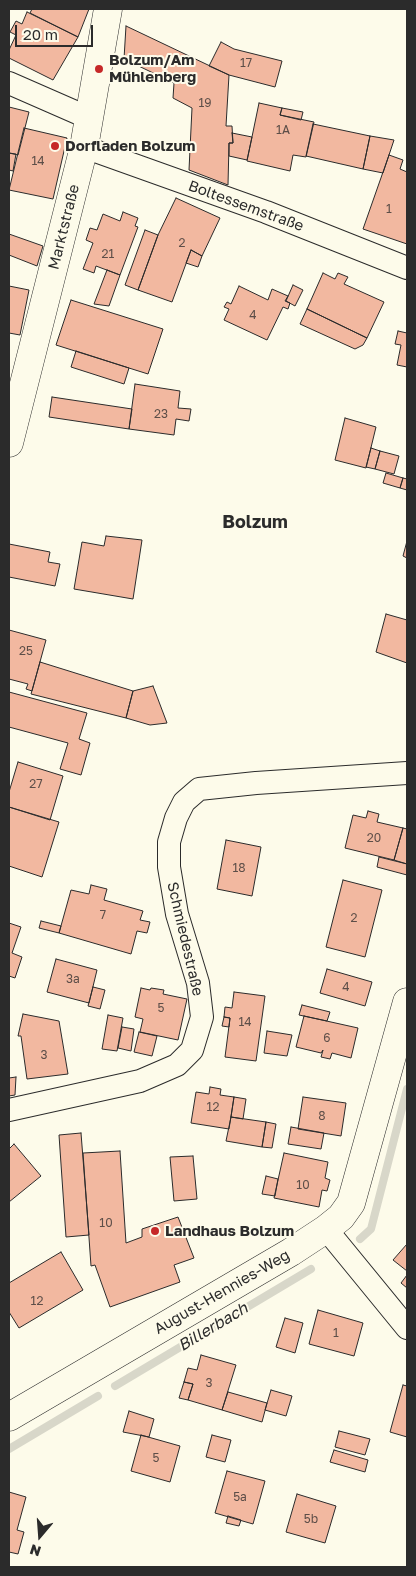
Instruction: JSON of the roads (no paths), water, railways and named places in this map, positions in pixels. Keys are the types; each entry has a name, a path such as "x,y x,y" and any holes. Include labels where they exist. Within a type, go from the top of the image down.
{"main road":[{"name":"Marktstraße","path":"9,441 84,147 108,9"},
{"name":"August-Hennies-Weg","path":"9,1416 326,1229 341,1217 350,1203 407,1002"}],"street":[{"path":"9,84 89,118"},
{"name":"Boltessemstraße","path":"84,147 266,212 407,268"},
{"name":"Schmiedestraße","path":"9,1110 140,1081 177,1065 192,1050 202,1017 198,983 177,914 169,867 169,842 176,818 184,802 199,789 256,783 407,774"},
{"path":"326,1229 407,1328"}],"waterway":[{"name":"Billerbach","path":"360,1239 371,1229 407,1089"},
{"name":"Billerbach","path":"115,1386 311,1269"},
{"name":"Billerbach","path":"9,1449 98,1396"}],"place":[{"name":"Bolzum/Am Mühlenberg","path":"99,69"},
{"name":"Dorfladen Bolzum","path":"55,146"},
{"name":"Landhaus Bolzum","path":"155,1231"}],"district":[{"name":"Bolzum","path":"255,522"}]}
